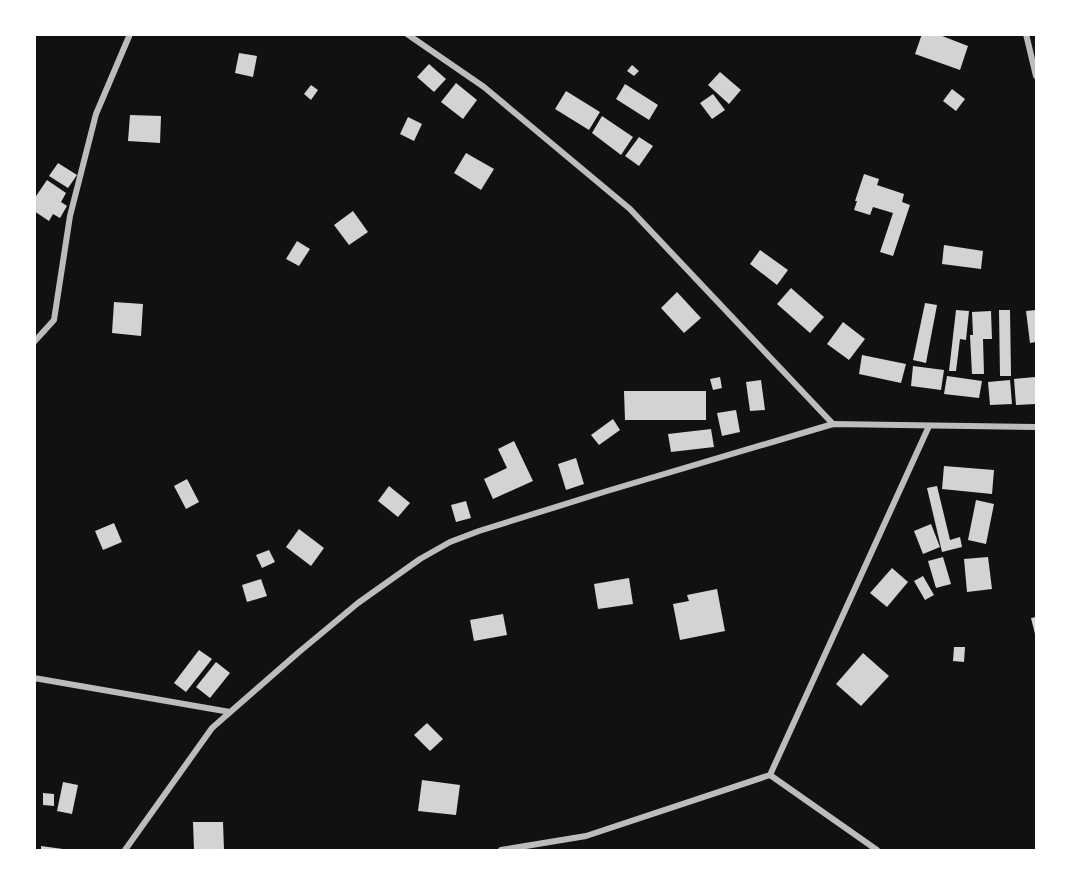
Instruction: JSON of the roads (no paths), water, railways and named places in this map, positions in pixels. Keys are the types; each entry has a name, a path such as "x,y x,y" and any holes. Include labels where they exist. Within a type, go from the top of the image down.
{"street":[{"path":"34,342 54,320 70,216 96,114 130,34"},
{"path":"407,34 484,87 630,209 833,424"},
{"path":"1026,34 1036,76"},
{"path":"125,850 212,728 358,603 420,559 450,542 607,491 833,424 1036,427"},
{"path":"501,850 586,836 771,775 929,426"},
{"path":"34,678 230,712"},
{"path":"771,775 877,850"}]}
